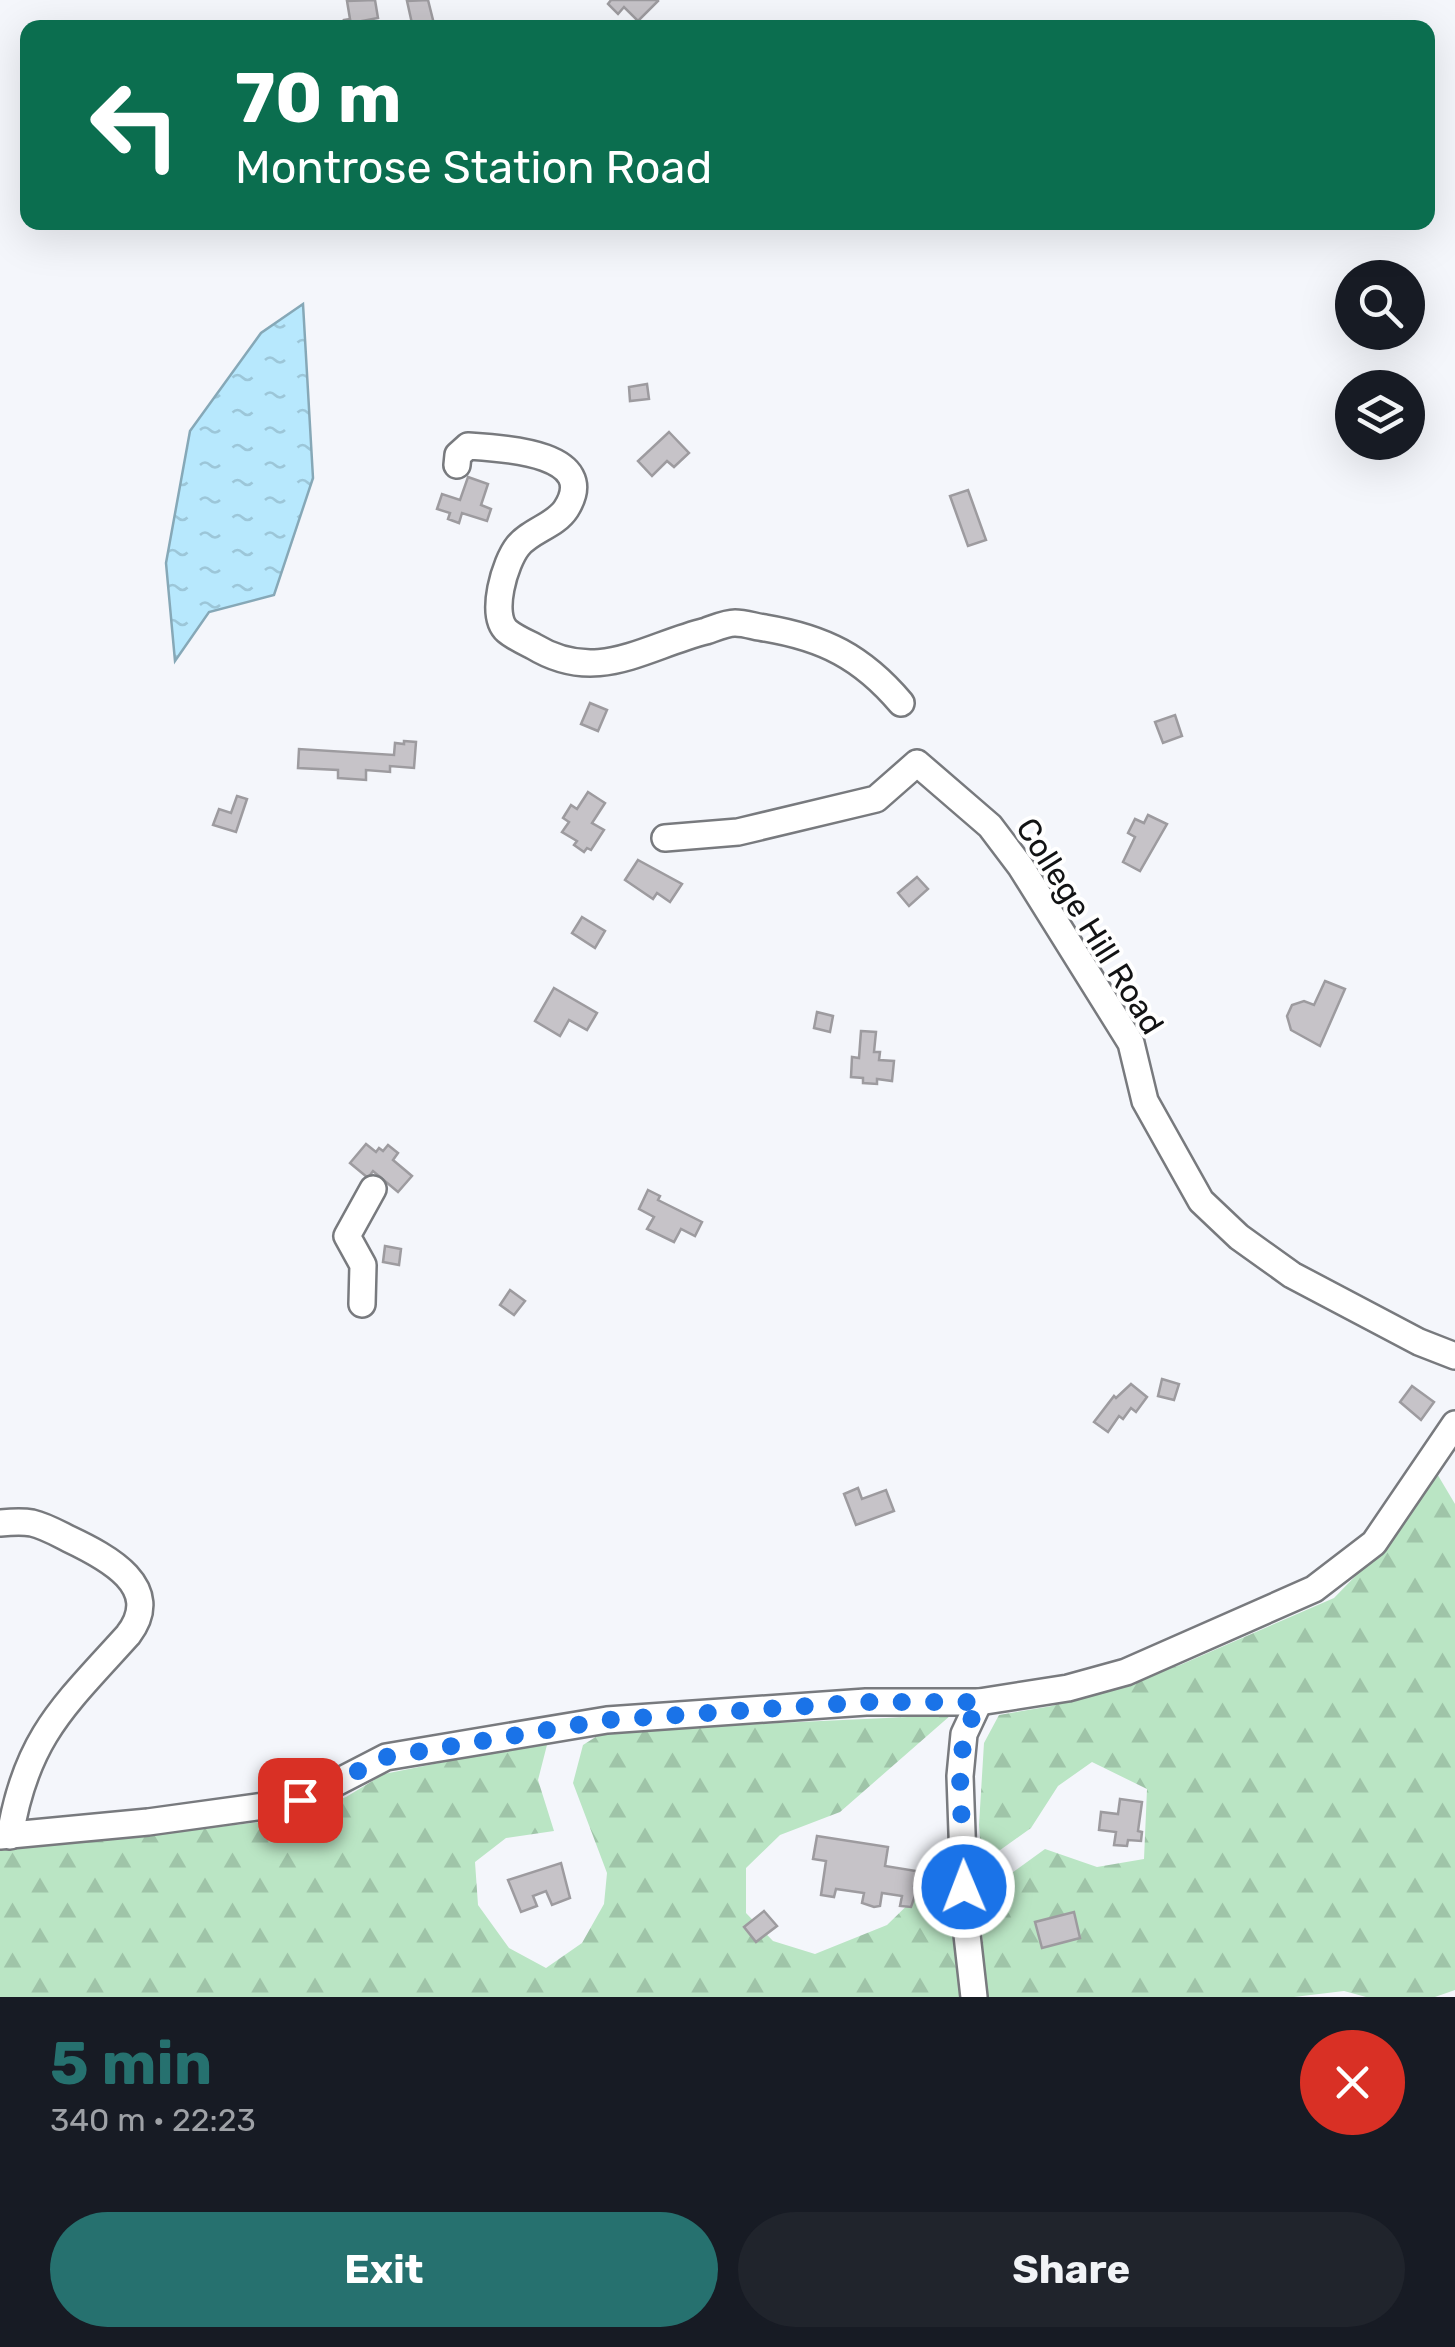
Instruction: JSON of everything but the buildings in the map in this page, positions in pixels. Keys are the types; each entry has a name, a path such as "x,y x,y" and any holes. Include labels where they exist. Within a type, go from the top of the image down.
{"street":[{"path":"457,466 458,455 468,446 512,449 545,457 564,467 572,481 565,511 518,546 500,589 498,612 504,629 542,652 586,666 638,656 680,638 734,623 783,631 826,644 877,675 901,703"},
{"name":"College Hill Road","path":"665,838 738,832 876,799 916,764 990,826 1021,867 1131,1043 1145,1100 1200,1201 1239,1238 1292,1276 1419,1342 1455,1356"},
{"path":"362,1304 363,1265 346,1236 373,1188"},
{"path":"0,1523 30,1522 96,1552 120,1567 142,1604 138,1622 128,1636 49,1723 25,1772 5,1836 300,1800 386,1757 607,1720 866,1702 980,1702 1068,1688 1126,1672 1314,1589 1374,1542 1455,1424"},
{"path":"974,1997 965,1918 960,1776 964,1734 980,1702"}],"green space":[{"path":"1436,1472 1455,1504 1455,1990 1435,1997 1366,1997 1344,1991 1294,1997 986,1997 980,1896 1045,1849 1097,1867 1144,1859 1147,1789 1092,1762 1058,1786 1031,1828 982,1863 979,1825 984,1743 999,1715 1052,1706 1180,1665 1334,1598 1376,1555"},
{"path":"951,1715 840,1812 780,1835 746,1868 746,1913 773,1941 815,1954 887,1925 949,1860 962,1997 0,1997 0,1846 98,1841 287,1819 346,1797 384,1774 548,1741 538,1780 554,1831 506,1838 475,1862 478,1905 509,1948 546,1968 582,1943 604,1904 607,1873 573,1783 583,1745 605,1731"}],"water":[{"path":"303,304 313,478 274,595 209,612 175,661 166,563 190,431 261,333"}],"route":[{"path":"300,1800 386,1757 607,1720 866,1702 980,1702 964,1734 960,1776 964,1887"}]}
